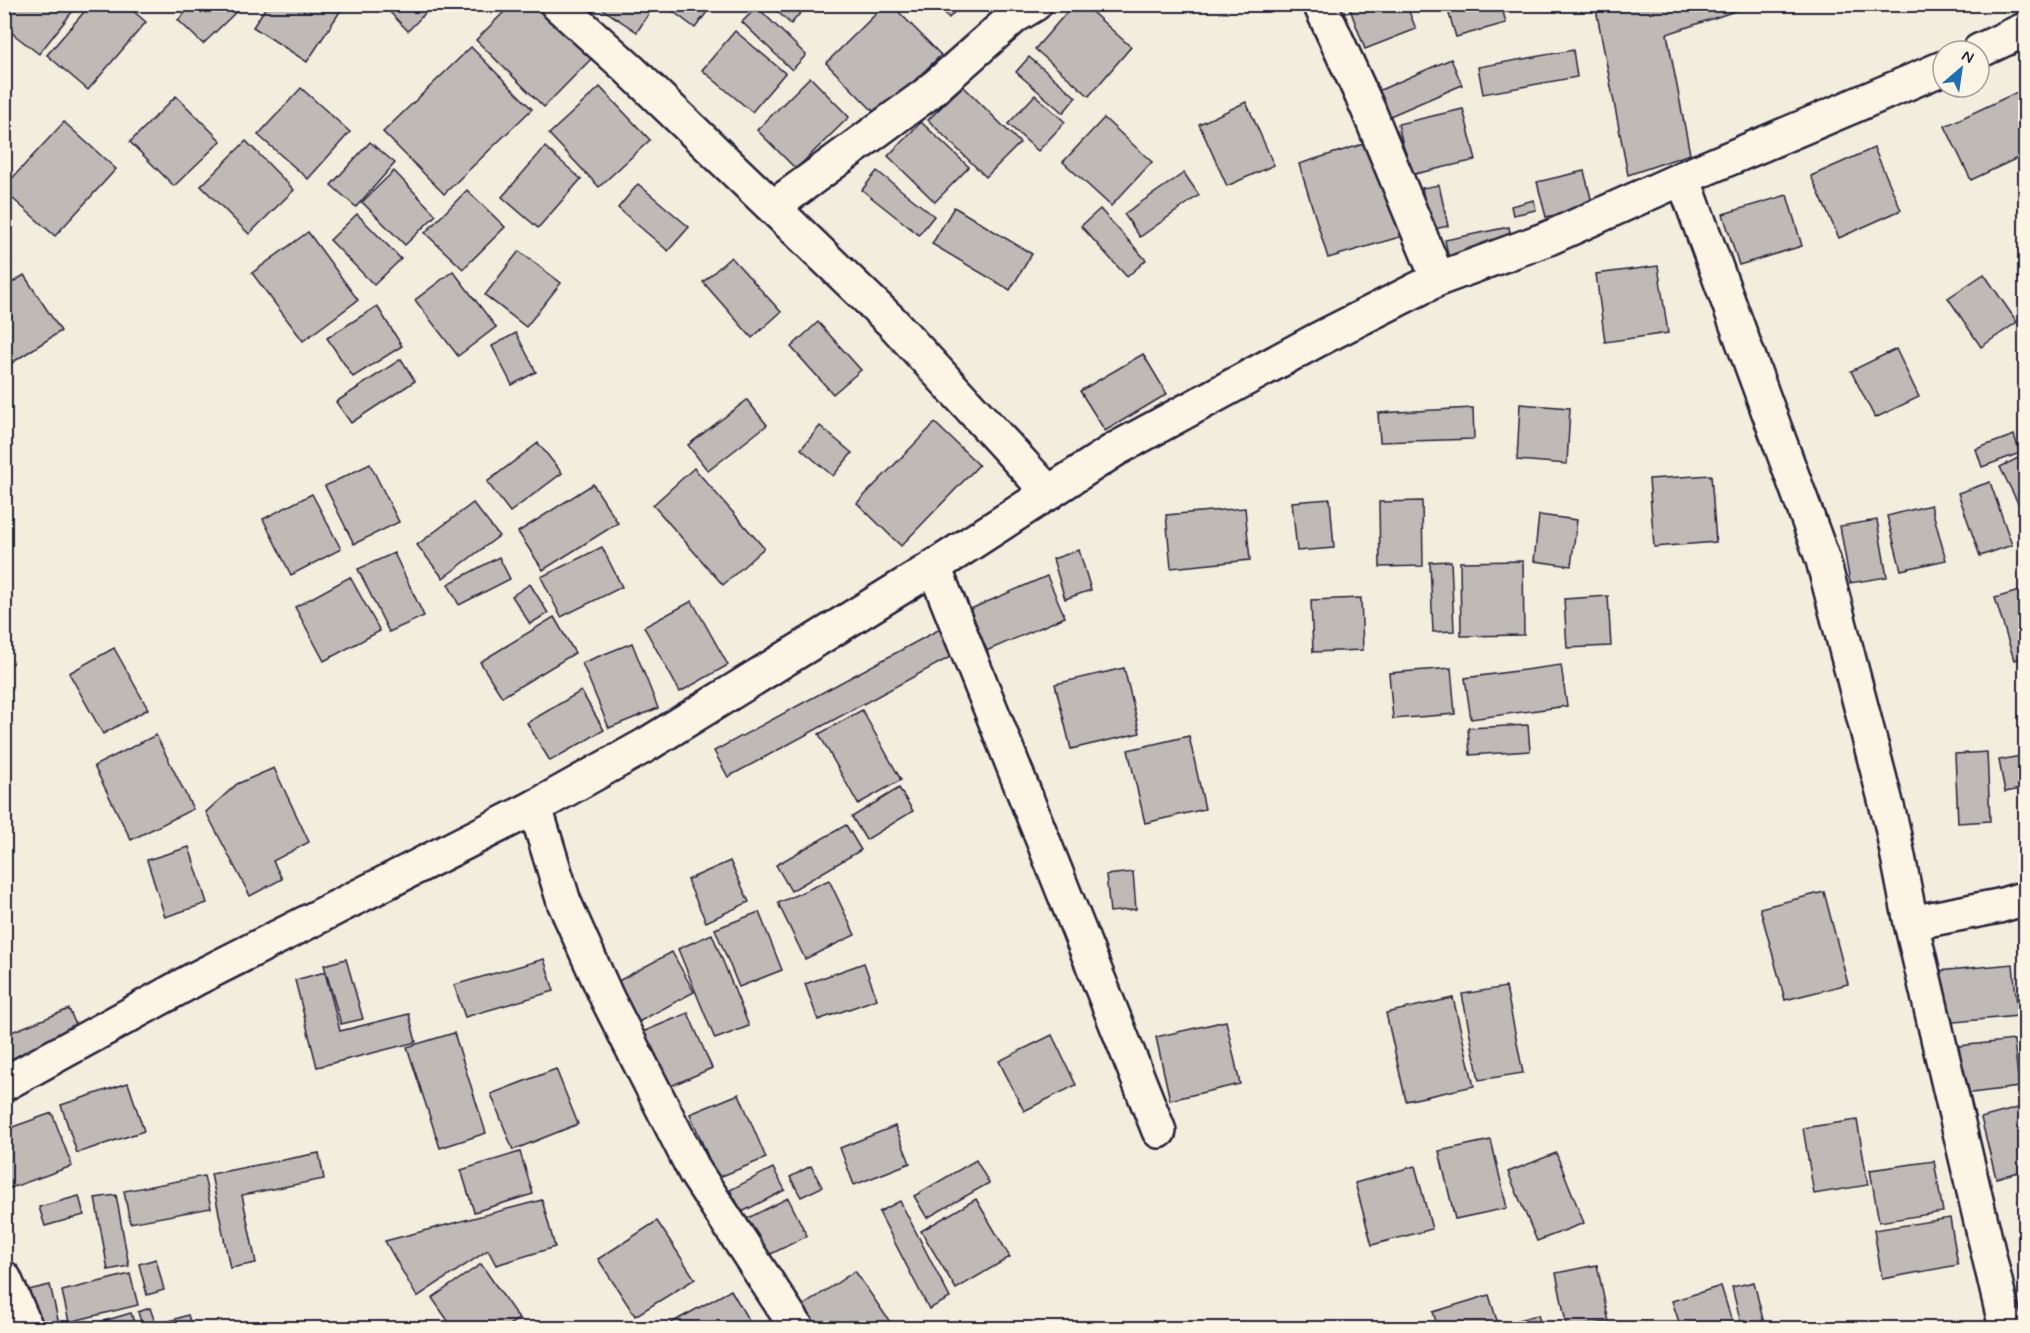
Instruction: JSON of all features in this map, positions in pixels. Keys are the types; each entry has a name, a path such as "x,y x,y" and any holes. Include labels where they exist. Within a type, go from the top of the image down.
{"street":[{"path":"557,4 629,69 892,322 1049,494"},
{"path":"773,207 927,94 1015,16 1035,4"},
{"path":"1320,4 1368,109 1438,279"},
{"path":"1991,45 2025,29"},
{"path":"4,1084 206,974 535,807 646,745 934,567 1116,449 1319,339 1438,279 1549,238 1683,178 1931,73"},
{"path":"1683,178 1823,560 1892,826 1911,923 2006,1329"},
{"path":"934,567 1159,1131"},
{"path":"535,807 564,903 612,1009 695,1172 797,1329"},
{"path":"1911,923 1999,906 2025,898"},
{"path":"4,1278 26,1329"}],"building":[{"path":"4,4 73,4 76,7 39,54 4,27"},
{"path":"91,4 125,4 146,22 88,90 47,55"},
{"path":"194,4 232,4 238,10 203,44 178,20"},
{"path":"268,4 345,4 307,62 253,27"},
{"path":"382,4 434,4 408,31"},
{"path":"512,4 539,4 592,58 544,107 476,40"},
{"path":"595,4 655,4 637,32"},
{"path":"663,4 713,4 695,28"},
{"path":"769,4 808,4 791,24"},
{"path":"886,4 891,4 941,55 878,116 826,63"},
{"path":"935,4 962,4 949,18"},
{"path":"1074,4 1083,4 1131,47 1089,96 1035,49"},
{"path":"1348,4 1406,4 1416,29 1365,49"},
{"path":"1446,4 1501,4 1506,23 1456,37"},
{"path":"1595,4 1756,4 1667,34 1690,154 1628,175"},
{"path":"757,7 806,55 792,70 742,22"},
{"path":"735,31 785,73 752,112 702,70"},
{"path":"471,47 532,109 444,194 383,132"},
{"path":"1573,50 1577,77 1483,94 1478,67"},
{"path":"1029,57 1076,97 1063,113 1016,72"},
{"path":"1451,59 1462,85 1390,116 1378,91"},
{"path":"810,77 849,117 796,169 757,130"},
{"path":"963,86 1020,143 986,177 928,120"},
{"path":"600,87 650,140 599,187 549,134"},
{"path":"301,88 350,132 308,179 258,135"},
{"path":"2026,88 2026,154 1971,180 1945,126"},
{"path":"1035,95 1065,122 1038,151 1008,124"},
{"path":"176,96 221,141 174,186 130,142"},
{"path":"1246,102 1274,165 1227,186 1199,124"},
{"path":"1463,109 1476,160 1410,175 1398,124"},
{"path":"1104,118 1152,162 1111,206 1063,162"},
{"path":"64,122 116,169 55,236 4,191 4,187"},
{"path":"921,122 969,167 935,202 888,156"},
{"path":"246,141 294,190 249,234 201,186"},
{"path":"1373,141 1403,236 1328,258 1299,164"},
{"path":"370,142 395,163 356,207 331,185"},
{"path":"545,147 581,179 538,228 502,197"},
{"path":"1874,148 1901,210 1839,238 1811,176"},
{"path":"394,171 436,215 405,245 362,202"},
{"path":"877,171 934,216 919,235 862,190"},
{"path":"1584,171 1593,206 1546,217 1537,182"},
{"path":"1184,173 1199,195 1140,237 1124,214"},
{"path":"638,184 689,227 668,251 618,208"},
{"path":"1439,185 1448,226 1430,230 1422,188"},
{"path":"467,190 505,227 463,269 425,233"},
{"path":"1787,195 1802,246 1739,265 1723,214"},
{"path":"1534,200 1536,210 1513,215 1511,206"},
{"path":"954,207 1032,254 1010,290 932,244"},
{"path":"1100,209 1146,260 1127,277 1081,226"},
{"path":"357,214 401,259 374,285 330,240"},
{"path":"1509,227 1513,248 1449,260 1445,240"},
{"path":"308,232 358,300 303,341 252,273"},
{"path":"519,251 561,283 526,327 485,295"},
{"path":"4,255 12,265 4,270"},
{"path":"731,257 781,312 752,338 703,282"},
{"path":"1658,266 1668,333 1605,342 1596,274"},
{"path":"453,271 496,327 458,356 415,300"},
{"path":"1984,274 2017,322 1981,347 1948,298"},
{"path":"24,275 61,331 4,368 4,288"},
{"path":"377,306 402,346 353,377 327,338"},
{"path":"818,322 861,370 833,394 791,347"},
{"path":"516,333 536,372 512,385 492,346"},
{"path":"1896,349 1919,397 1875,418 1851,371"},
{"path":"1143,354 1167,394 1105,431 1080,391"},
{"path":"401,359 415,381 351,423 336,402"},
{"path":"747,400 767,425 708,471 688,445"},
{"path":"1520,404 1570,408 1567,464 1517,460"},
{"path":"1473,408 1474,439 1380,442 1378,413"},
{"path":"935,423 979,465 901,546 857,503"},
{"path":"820,426 852,453 833,476 801,449"},
{"path":"2014,435 2020,453 1982,467 1976,449"},
{"path":"538,443 562,473 510,512 487,482"},
{"path":"2026,454 2026,514 2024,515 2000,467"},
{"path":"370,464 399,522 354,544 325,486"},
{"path":"694,468 764,548 723,585 653,505"},
{"path":"1711,475 1716,542 1654,547 1649,479"},
{"path":"1990,482 2012,545 1980,556 1958,493"},
{"path":"593,484 618,523 543,570 518,532"},
{"path":"312,494 341,549 291,575 263,519"},
{"path":"1330,499 1334,548 1297,551 1292,502"},
{"path":"1422,501 1423,566 1380,567 1379,502"},
{"path":"473,503 499,536 443,578 417,545"},
{"path":"1931,505 1946,560 1901,570 1887,516"},
{"path":"1245,508 1250,560 1171,568 1166,515"},
{"path":"1539,515 1577,520 1571,566 1534,561"},
{"path":"1877,520 1887,577 1850,583 1840,526"},
{"path":"602,547 622,587 561,617 541,577"},
{"path":"1079,550 1091,590 1065,599 1053,559"},
{"path":"394,553 424,616 389,632 358,569"},
{"path":"499,557 510,579 459,605 448,584"},
{"path":"1451,561 1454,631 1433,632 1430,562"},
{"path":"1523,561 1524,635 1461,636 1460,562"},
{"path":"1047,576 1065,617 984,652 966,611"},
{"path":"350,577 380,631 324,661 295,607"},
{"path":"530,584 548,613 530,624 512,596"},
{"path":"2026,589 2026,657 2014,660 1995,598"},
{"path":"1608,596 1611,646 1567,648 1564,599"},
{"path":"1361,598 1363,650 1313,652 1311,600"},
{"path":"692,601 728,665 680,692 644,627"},
{"path":"554,617 575,653 502,697 480,662"},
{"path":"940,629 954,655 728,777 714,751"},
{"path":"632,643 658,708 609,728 582,663"},
{"path":"114,648 148,709 103,734 69,673"},
{"path":"1561,665 1567,706 1471,719 1465,678"},
{"path":"1124,668 1140,733 1071,749 1055,684"},
{"path":"1451,668 1455,714 1393,719 1389,673"},
{"path":"581,691 604,730 550,761 527,723"},
{"path":"862,710 901,780 858,804 819,734"},
{"path":"1528,725 1530,751 1470,755 1468,728"},
{"path":"156,735 193,809 131,840 94,766"},
{"path":"1189,736 1205,809 1145,823 1128,750"},
{"path":"1987,752 1990,821 1958,823 1955,754"},
{"path":"2026,755 2026,788 2005,792 1999,760"},
{"path":"274,768 309,842 273,861 282,879 250,896 206,812 237,784"},
{"path":"899,788 913,811 866,840 852,817"},
{"path":"846,825 861,850 791,891 776,865"},
{"path":"189,847 207,903 165,917 147,860"},
{"path":"730,861 749,902 706,922 687,880"},
{"path":"1133,872 1136,909 1110,912 1106,875"},
{"path":"829,880 855,935 805,959 778,903"},
{"path":"1824,892 1848,984 1785,1000 1760,908"},
{"path":"759,912 782,970 739,987 715,929"},
{"path":"712,934 749,1026 715,1039 678,949"},
{"path":"672,952 694,992 631,1026 609,986"},
{"path":"346,959 363,1019 341,1024 324,965"},
{"path":"544,959 554,991 465,1017 454,985"},
{"path":"864,963 877,999 818,1020 805,984"},
{"path":"2013,964 2018,1016 1944,1023 1938,971"},
{"path":"325,972 340,1031 409,1014 416,1042 317,1067 295,980"},
{"path":"1506,987 1523,1073 1479,1080 1462,994"},
{"path":"1453,998 1474,1086 1406,1101 1386,1013"},
{"path":"69,1009 79,1032 4,1062 4,1035"},
{"path":"688,1013 712,1068 657,1092 633,1036"},
{"path":"1226,1021 1240,1084 1170,1100 1156,1037"},
{"path":"454,1033 486,1133 440,1148 407,1047"},
{"path":"1052,1035 1076,1085 1024,1111 999,1061"},
{"path":"2014,1040 2019,1087 1956,1095 1950,1047"},
{"path":"556,1069 578,1124 513,1150 491,1094"},
{"path":"128,1083 144,1131 77,1153 61,1105"},
{"path":"739,1094 766,1158 717,1178 690,1114"},
{"path":"2025,1106 2026,1170 1996,1178 1981,1118"},
{"path":"52,1113 72,1166 5,1190 4,1130"},
{"path":"1857,1120 1868,1185 1814,1194 1803,1128"},
{"path":"895,1126 910,1163 854,1185 840,1148"},
{"path":"1491,1140 1507,1208 1455,1219 1439,1151"},
{"path":"520,1152 533,1194 474,1212 461,1170"},
{"path":"319,1153 324,1179 242,1195 256,1263 230,1268 211,1174"},
{"path":"1556,1153 1584,1223 1537,1241 1508,1172"},
{"path":"976,1160 989,1183 927,1218 914,1196"},
{"path":"1934,1161 1943,1212 1879,1222 1870,1170"},
{"path":"811,1166 822,1187 801,1197 790,1177"},
{"path":"1415,1166 1432,1229 1372,1245 1355,1183"},
{"path":"773,1168 785,1190 742,1212 730,1190"},
{"path":"204,1176 211,1208 130,1223 124,1191"},
{"path":"116,1195 129,1266 108,1270 95,1198"},
{"path":"79,1196 84,1215 45,1226 39,1207"},
{"path":"788,1198 807,1236 759,1260 740,1222"},
{"path":"976,1199 1010,1257 956,1289 921,1231"},
{"path":"542,1200 555,1247 496,1265 488,1250 417,1297 385,1241"},
{"path":"900,1201 950,1298 929,1309 879,1212"},
{"path":"1950,1218 1958,1265 1882,1279 1874,1230"},
{"path":"657,1221 695,1279 635,1316 598,1259"},
{"path":"156,1259 164,1290 147,1295 139,1264"},
{"path":"481,1264 519,1319 504,1328 453,1328 432,1298"},
{"path":"1597,1265 1609,1322 1567,1328 1556,1273"},
{"path":"855,1271 890,1322 880,1328 806,1328 794,1312"},
{"path":"130,1274 138,1305 69,1322 62,1291"},
{"path":"1754,1282 1765,1328 1742,1328 1732,1287"},
{"path":"50,1285 59,1324 41,1328 24,1291"},
{"path":"1721,1286 1734,1328 1681,1328 1672,1301"},
{"path":"731,1290 753,1328 662,1328"},
{"path":"1489,1295 1498,1324 1483,1328 1438,1328 1433,1312"},
{"path":"150,1308 157,1328 143,1328 138,1312"},
{"path":"131,1313 136,1328 80,1328"},
{"path":"188,1315 192,1328 164,1328 163,1323"},
{"path":"1538,1315 1542,1328 1516,1328 1514,1321"}]}
